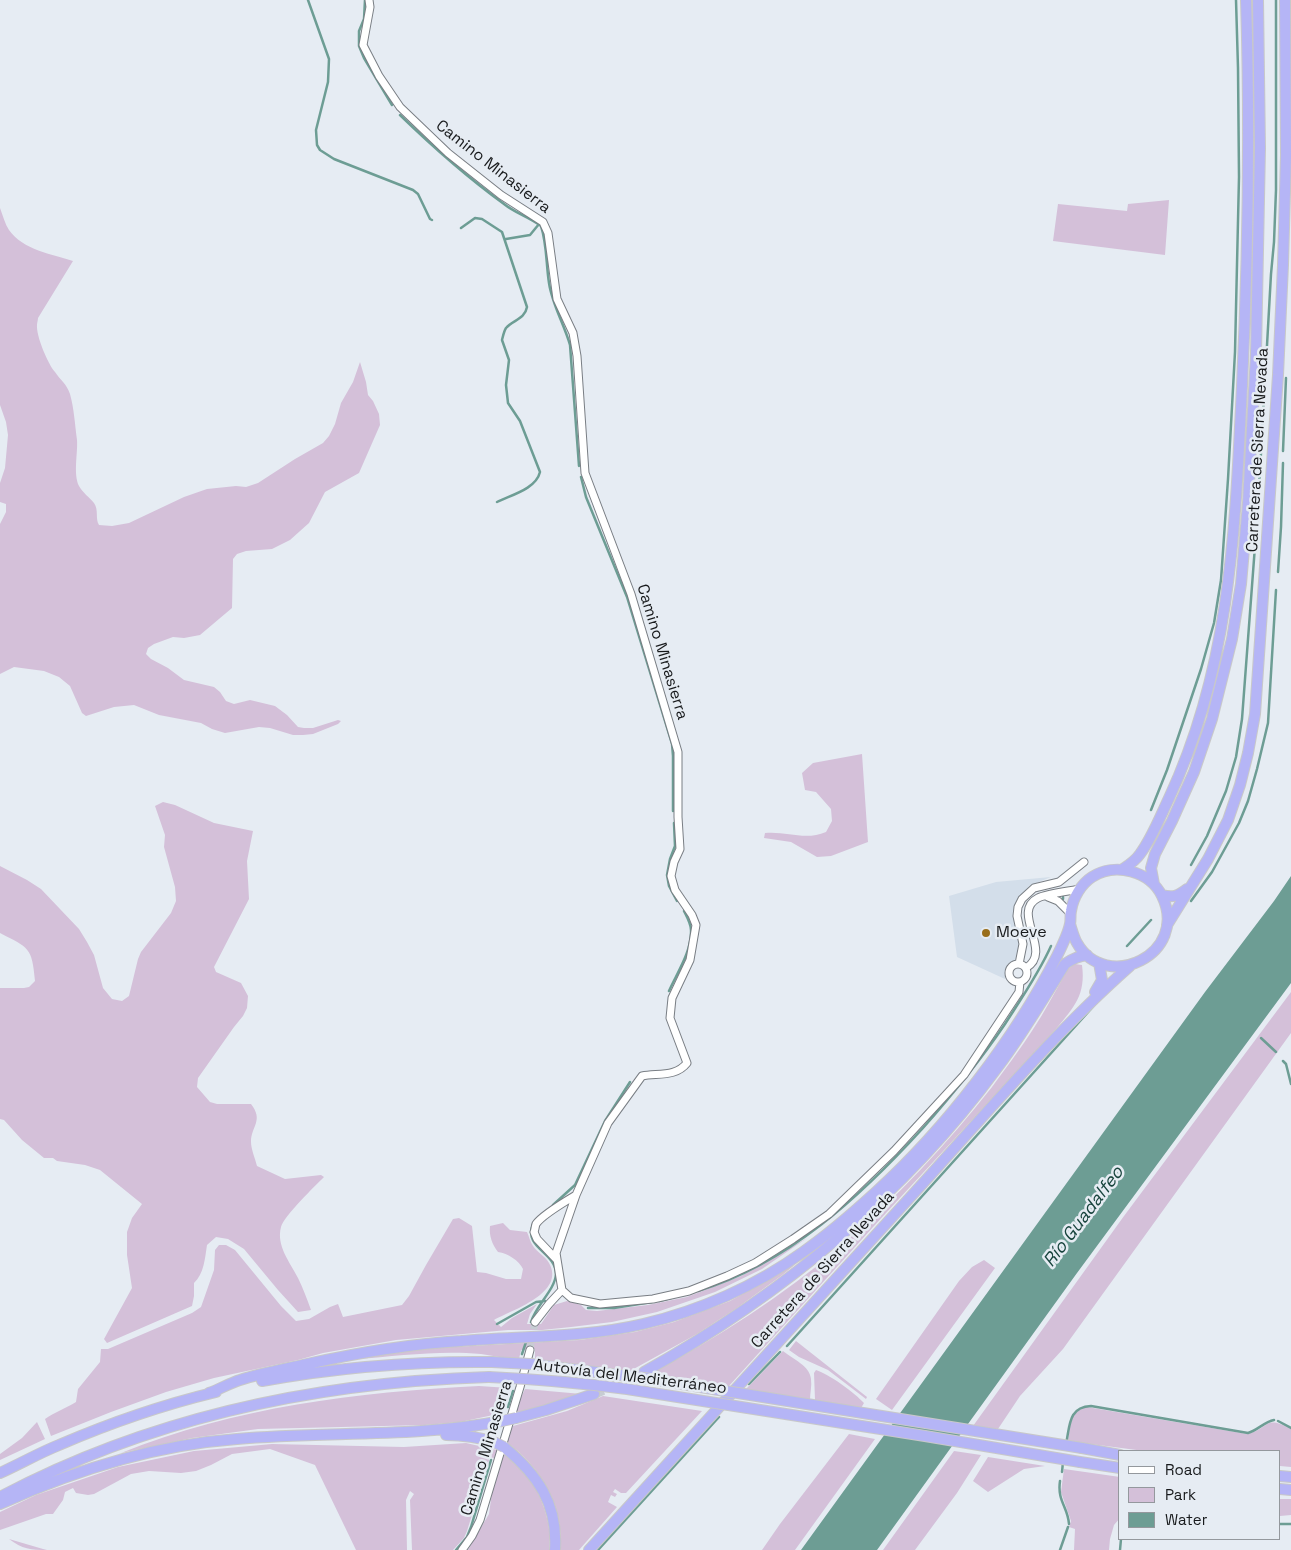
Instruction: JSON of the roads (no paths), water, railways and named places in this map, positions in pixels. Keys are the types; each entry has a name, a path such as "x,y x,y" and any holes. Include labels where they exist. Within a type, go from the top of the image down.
{"highway":[{"path":"1123,869 1139,856 1148,840 1174,786 1190,746 1214,665 1228,587 1238,453 1243,348 1247,144 1246,0"},
{"path":"1154,884 1151,868 1155,854 1194,772 1212,719 1232,639 1241,584 1248,503 1256,353 1260,148 1258,0"},
{"name":"Carretera de Sierra Nevada","path":"1167,925 1208,859 1228,820 1240,785 1255,714 1278,375 1283,265 1286,155 1285,0"},
{"path":"1123,869 1139,874 1154,884 1162,895 1167,925 1162,941 1154,953 1143,961 1130,966 1114,966 1099,963 1087,956 1077,944 1070,924 1073,901 1080,889 1091,878 1106,871 1123,869"},
{"path":"1162,895 1168,897 1179,896 1190,887"},
{"path":"209,1393 240,1380 401,1346 600,1332 643,1324 684,1312 724,1297 764,1277 801,1254 842,1223 909,1160 955,1109 985,1071 1043,983 1060,950 1070,924"},
{"path":"644,1372 709,1334 751,1306 859,1220 902,1179 948,1130 974,1098 1016,1041 1065,964 1080,956 1087,956"},
{"name":"Carretera de Sierra Nevada","path":"1081,1012 1102,980 1099,963"},
{"name":"Carretera de Sierra Nevada","path":"589,1550 736,1387 1081,1012 1104,988 1130,966"},
{"name":"Autovía del Mediterráneo","path":"0,1473 58,1445 119,1421 209,1393 246,1384 332,1370 417,1362 492,1362 577,1369 644,1378 1118,1455"},
{"name":"Autovía del Mediterráneo","path":"0,1497 84,1457 153,1432 216,1413 327,1391 439,1379 488,1377 532,1378 627,1389 1118,1468"},
{"path":"0,1504 65,1477 139,1454 235,1439 273,1436 402,1433 459,1428 516,1418 594,1394"},
{"path":"402,1433 420,1436 464,1435 494,1442 504,1447 535,1476 545,1494 555,1528 555,1550"}],"street":[{"name":"Camino Minasierra","path":"369,0 370,7 364,45 379,76 400,108 448,153 501,195 543,222 546,228 557,299 573,333 577,356 585,473 631,594 678,752 680,849 674,862 671,876 675,890 689,910 696,925 690,960 672,998 670,1018 687,1063 683,1068 668,1074 642,1076 608,1123 576,1195 556,1253 562,1290"},
{"path":"1023,966 1023,944 1017,916 1018,907 1022,899 1034,888 1059,882 1084,862"},
{"path":"1020,982 1012,980 1009,972 1014,965 1030,966 1035,957 1036,947 1029,922 1029,907 1038,898 1080,889"},
{"path":"1045,896 1058,900 1070,913"},
{"path":"535,1322 562,1290 571,1298 600,1304 653,1298 689,1291 755,1263 829,1214 894,1150 964,1075 1019,992 1020,982 1027,976 1028,970 1023,966"},
{"path":"558,1261 541,1243 534,1232 536,1224 576,1195"},
{"name":"Camino Minasierra","path":"462,1550 480,1520 530,1350"}],"water":[{"name":"Río Guadalfeo","path":"1291,876 1291,983 1077,1273 877,1550 801,1550 1205,992"}],"waterway":[{"path":"308,0 329,59 328,82 316,130 317,145 320,150 334,159 413,190 418,194 432,220"},
{"path":"365,0 364,19 359,31 359,46 392,105"},
{"path":"1151,810 1167,770 1201,669 1214,623 1221,580 1235,352 1239,177 1236,0"},
{"path":"1191,865 1207,836 1226,791 1236,757 1242,719 1258,506 1274,242 1276,190 1276,0"},
{"path":"400,115 477,183 508,207 541,226 551,291 570,345 579,466"},
{"path":"461,228 475,218 482,219 502,232 527,307 524,314 506,328 502,340 509,360 506,385 508,403 520,421 540,472 534,483 516,494 497,502"},
{"path":"506,239 530,235 539,224"},
{"path":"1283,451 1286,378"},
{"path":"1278,572 1283,463"},
{"path":"581,477 586,497 627,597 672,744 673,811"},
{"path":"1191,901 1212,872 1239,823 1248,801 1257,769 1268,723 1276,590"},
{"path":"674,823 675,846 667,875 669,886 677,901"},
{"path":"669,991 687,954 691,938 689,921 684,911"},
{"path":"1127,946 1151,920"},
{"path":"698,1291 731,1279 762,1264 792,1245 821,1225 874,1178 923,1128 976,1064 1005,1024 1041,966 1051,946"},
{"path":"787,1346 1099,1000"},
{"path":"1261,1038 1276,1052"},
{"path":"1283,1061 1286,1064 1291,1084"},
{"path":"553,1205 575,1185 605,1121 630,1082"},
{"path":"531,1322 552,1286 556,1274 551,1260 532,1239 533,1224"},
{"path":"659,1301 671,1298"},
{"path":"497,1324 536,1302 545,1301"},
{"path":"588,1308 614,1308 652,1302"},
{"path":"522,1354 526,1342"},
{"path":"749,1384 780,1352"},
{"path":"508,1407 513,1391"},
{"path":"1066,1444 1071,1419 1074,1414 1083,1407 1091,1406 1248,1433 1274,1420"},
{"path":"598,1550 719,1417"},
{"path":"1278,1421 1291,1428"},
{"path":"456,1550 467,1537 471,1527 491,1460"},
{"path":"1062,1472 1063,1462"},
{"path":"1060,1481 1061,1499 1069,1524"},
{"path":"1281,1524 1291,1524"},
{"path":"1060,1550 1068,1527"},
{"path":"1120,1550 1121,1540"}],"tunnel":[{"path":"530,1350 535,1322"},
{"path":"594,1394 637,1375"}],"place":[{"name":"Moeve","path":"986,933"}]}
